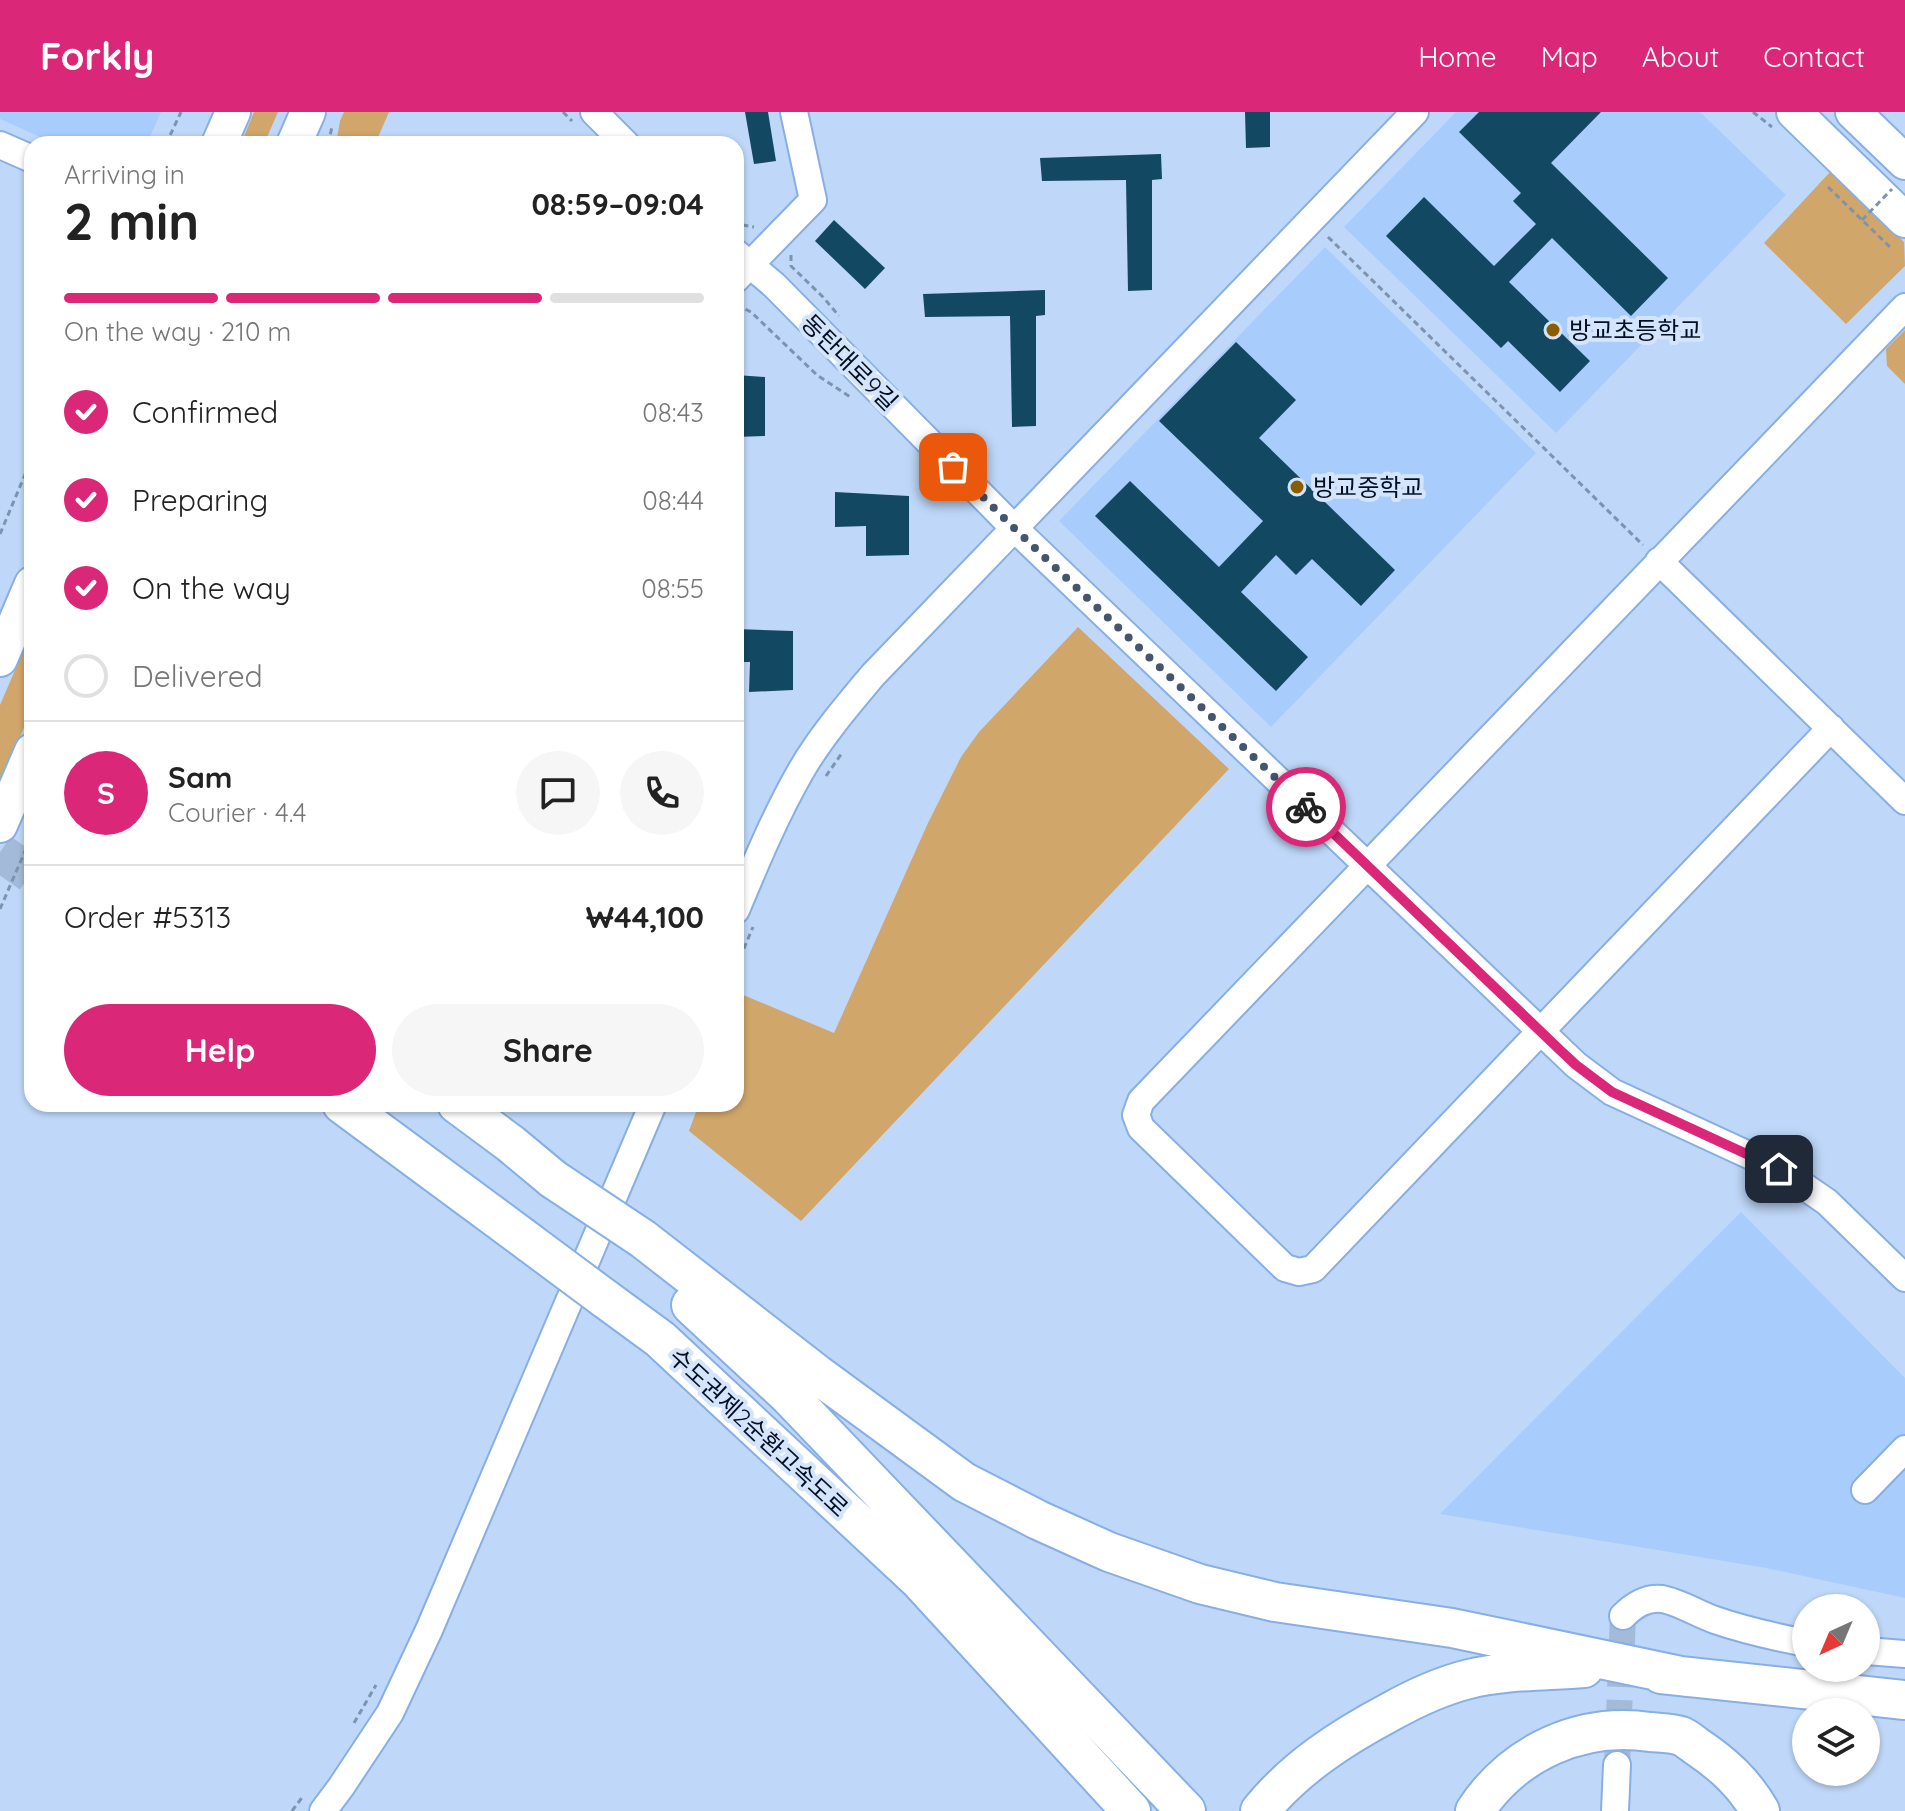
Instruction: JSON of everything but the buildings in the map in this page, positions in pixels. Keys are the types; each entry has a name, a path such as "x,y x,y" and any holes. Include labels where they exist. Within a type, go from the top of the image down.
{"highway":[{"name":"수도권제2순환고속도로","path":"353,1112 660,1339 918,1579 1131,1811"},
{"path":"468,1112 638,1245 964,1482 1038,1520 1109,1552 1200,1584 1275,1602 1452,1628 1686,1677"},
{"name":"수도권제2순환고속도로","path":"638,1245 789,1396 1182,1807"},
{"path":"1260,1811 1312,1760 1356,1730 1424,1694 1469,1679 1597,1667 1905,1700"},
{"path":"1475,1811 1499,1782 1546,1747 1583,1733 1631,1729 1682,1736 1725,1765 1760,1811"}],"main road":[{"path":"222,136 233,112"},
{"path":"298,136 308,112"},
{"path":"1794,112 1898,205"},
{"path":"1853,112 1898,205"},
{"path":"0,659 24,603"},
{"path":"0,825 24,770"}],"street":[{"path":"594,112 618,136"},
{"path":"744,263 813,200 794,112"},
{"path":"744,900 770,831 803,769 828,730 873,675 1415,112"},
{"path":"0,145 24,156"},
{"name":"동탄대로9길","path":"744,268 774,285 1014,528 1576,1065 1612,1092 1779,1169 1803,1184 1827,1202 1905,1278"},
{"path":"1831,728 1313,1269 1299,1272 1285,1268 1141,1128 1136,1115 1141,1101 1905,307"},
{"path":"1659,561 1905,801"},
{"path":"316,1800 341,1787 390,1713 429,1630 650,1112"},
{"path":"1865,1490 1905,1449"},
{"path":"1623,1616 1645,1600 1663,1599 1715,1620 1792,1640"},
{"path":"1880,1652 1905,1654"},
{"path":"1615,1811 1617,1765"}],"path":[{"path":"170,136 181,112"},
{"path":"1828,187 1862,220"},
{"path":"1862,220 1898,205"},
{"path":"1862,220 1898,205"},
{"path":"744,225 756,227 761,224"},
{"path":"1328,237 1659,561"},
{"path":"792,254 791,266 842,320"},
{"path":"744,309 751,312 817,375 855,399"},
{"path":"0,534 24,477"},
{"path":"823,781 846,746"},
{"path":"0,909 24,854"},
{"path":"353,1726 377,1684"},
{"path":"292,1811 316,1800"}],"shaded area":[{"path":"0,112 161,112 150,136 38,136 0,119"},
{"path":"254,112 278,112 268,136 244,136"},
{"path":"344,112 389,112 378,136 337,136"},
{"name":"방교초등학교","path":"1456,112 1700,112 1786,195 1556,433 1344,227"},
{"path":"1831,171 1904,242 1905,266 1846,324 1764,243"},
{"name":"방교중학교","path":"1325,247 1536,453 1271,727 1059,521"},
{"path":"1905,330 1905,384 1887,366 1886,349"},
{"path":"1078,627 1229,769 801,1221 689,1131 696,1112 744,1112 744,995 834,1033 928,823 961,757 979,732"},
{"path":"24,650 24,728 0,783 0,705"},
{"path":"1741,1212 1905,1378 1905,1598 1766,1568 1440,1514"}],"tunnel":[{"path":"0,852 24,869"},
{"path":"1617,1765 1623,1616"}],"way so far":[{"path":"953,467 1306,807"}],"place":[{"name":"방교초등학교","path":"1553,330"},
{"name":"방교중학교","path":"1297,487"}],"route":[{"path":"1306,807 1593,1079 1612,1092 1779,1169"}]}
